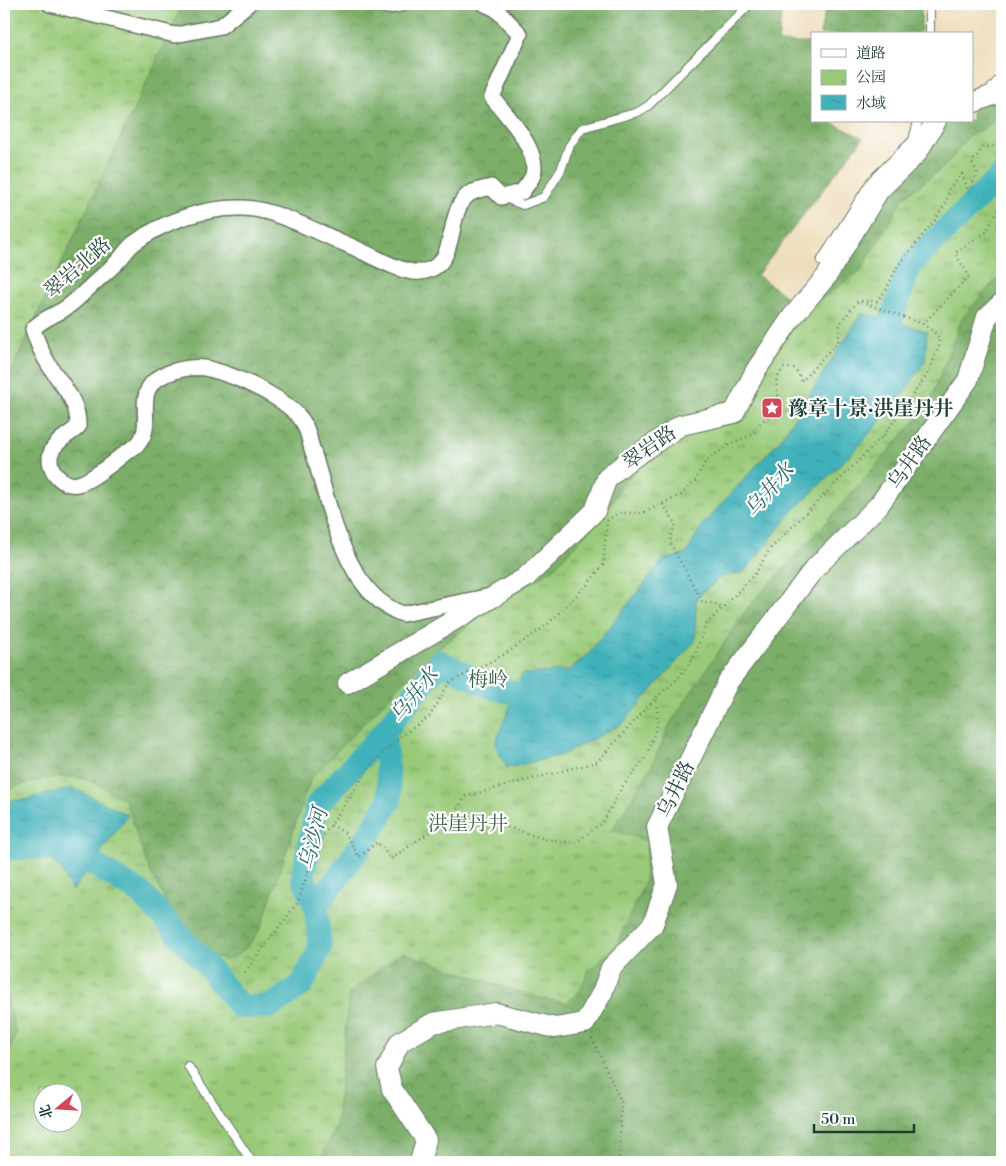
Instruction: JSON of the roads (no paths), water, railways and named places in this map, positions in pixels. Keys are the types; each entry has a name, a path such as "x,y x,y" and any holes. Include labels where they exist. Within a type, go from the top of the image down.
{"street":[{"path":"50,4 175,35 221,26 248,4"},
{"path":"384,4 387,6 400,4"},
{"path":"485,4 496,9 520,34 492,97 522,137 534,158 533,176 522,192 501,197"},
{"path":"974,102 993,95 1002,85"},
{"name":"翠岩路","path":"348,683 525,578 595,511 607,478 624,464 681,425 734,413 756,370 792,317 826,277 879,190 916,154 935,122"},
{"name":"翠岩北路","path":"497,595 403,614 392,610 372,596 346,556 303,422 285,404 234,376 207,368 184,368 162,374 152,382 147,394 143,432 138,443 78,484 65,484 60,480 51,465 50,453 57,444 78,427 76,403 48,364 33,329 40,321 71,304 116,264 132,246 151,232 184,217 243,208 268,213 349,245 394,266 417,273 430,270 440,263 450,243 459,208 470,194 491,187 501,197"},
{"name":"乌井路","path":"420,1162 426,1140 392,1088 387,1068 400,1042 433,1022 496,1013 555,1028 584,1023 602,993 611,968 652,924 667,884 657,827 728,682 814,568 879,505 968,380 987,317 1002,303"}],"lane":[{"path":"501,197 522,204 544,198 561,170 569,146 582,128 638,112 648,106 750,4"},
{"path":"930,4 930,32"},
{"path":"821,261 872,180 913,140 918,122"},
{"path":"188,1066 252,1162"}],"water":[{"path":"862,313 927,331 925,361 902,396 855,450 793,511 744,572 719,578 696,599 695,641 622,724 562,755 507,768 495,745 522,674 569,671 590,652 663,560 686,554 703,524 780,440"},
{"path":"73,788 128,815 72,891 61,870 51,861 45,859 14,859 4,848 4,801 28,799"}],"waterway":[{"name":"乌井水","path":"881,351 910,265 1002,175"},
{"name":"乌井水","path":"4,848 64,847 141,893 204,962 240,1007 269,1007 302,985 320,948 316,907 371,832 390,799 384,732 440,662 493,688 544,700"},
{"name":"乌沙河","path":"316,907 303,877 317,805 384,732"}],"place":[{"name":"豫章十景·洪崖丹井","path":"772,408"}],"park label":[{"name":"梅岭","path":"488,679"},
{"name":"洪崖丹井","path":"468,823"}]}
